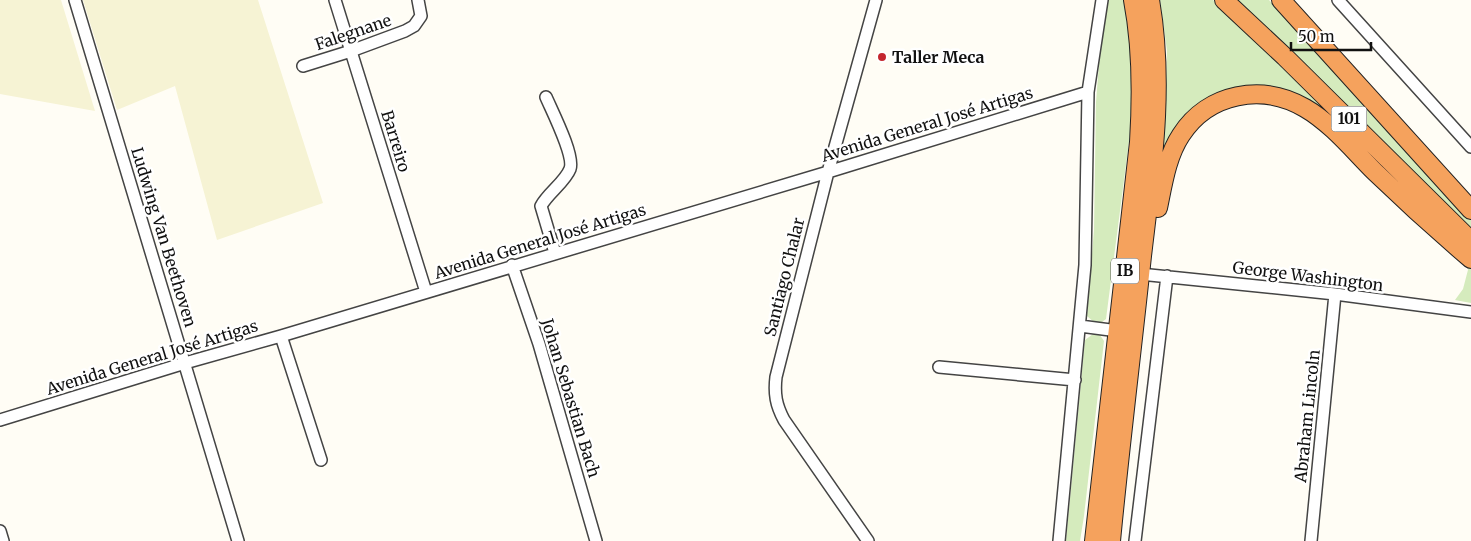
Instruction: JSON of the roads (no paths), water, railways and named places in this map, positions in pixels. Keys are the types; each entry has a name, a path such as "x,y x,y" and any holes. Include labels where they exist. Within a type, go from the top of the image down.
{"highway":[{"name":"IB","path":"1094,541 1134,185 1141,99 1141,59 1138,25 1133,0"},
{"name":"IB","path":"1112,541 1119,458 1141,271 1157,107 1157,70 1150,0"},
{"name":"101","path":"1224,0 1285,57 1471,241"},
{"name":"101","path":"1281,0 1471,210"},
{"path":"1141,271 1151,254 1156,214 1164,180 1171,155 1180,135 1212,105 1226,98 1255,94 1269,94 1293,102 1306,108 1322,120 1387,183 1471,259"}],"street":[{"name":"Ludwing Van Beethoven","path":"75,0 238,541"},
{"name":"Barreiro","path":"335,0 426,292"},
{"name":"Falegnane","path":"303,66 352,51 414,26 421,16 418,0"},
{"name":"Santiago Chalar","path":"868,541 784,420 775,400 776,377 828,172 876,0"},
{"path":"1059,541 1085,265 1088,92 1102,0"},
{"path":"1338,0 1471,147"},
{"name":"Avenida General José Artigas","path":"0,420 185,362 281,336 1088,92"},
{"path":"546,96 571,157 570,169 546,197 541,206 555,253"},
{"name":"Johan Sebastian Bach","path":"512,266 539,344 596,541"},
{"name":"George Washington","path":"1141,271 1167,276 1335,294 1471,312"},
{"path":"1135,541 1167,276"},
{"name":"Abraham Lincoln","path":"1311,541 1335,294"},
{"path":"1080,326 1118,331"},
{"path":"281,336 321,460"},
{"path":"938,367 1075,380"},
{"path":"0,531 3,541"}],"place":[{"name":"Taller Meca","path":"882,57"}]}
